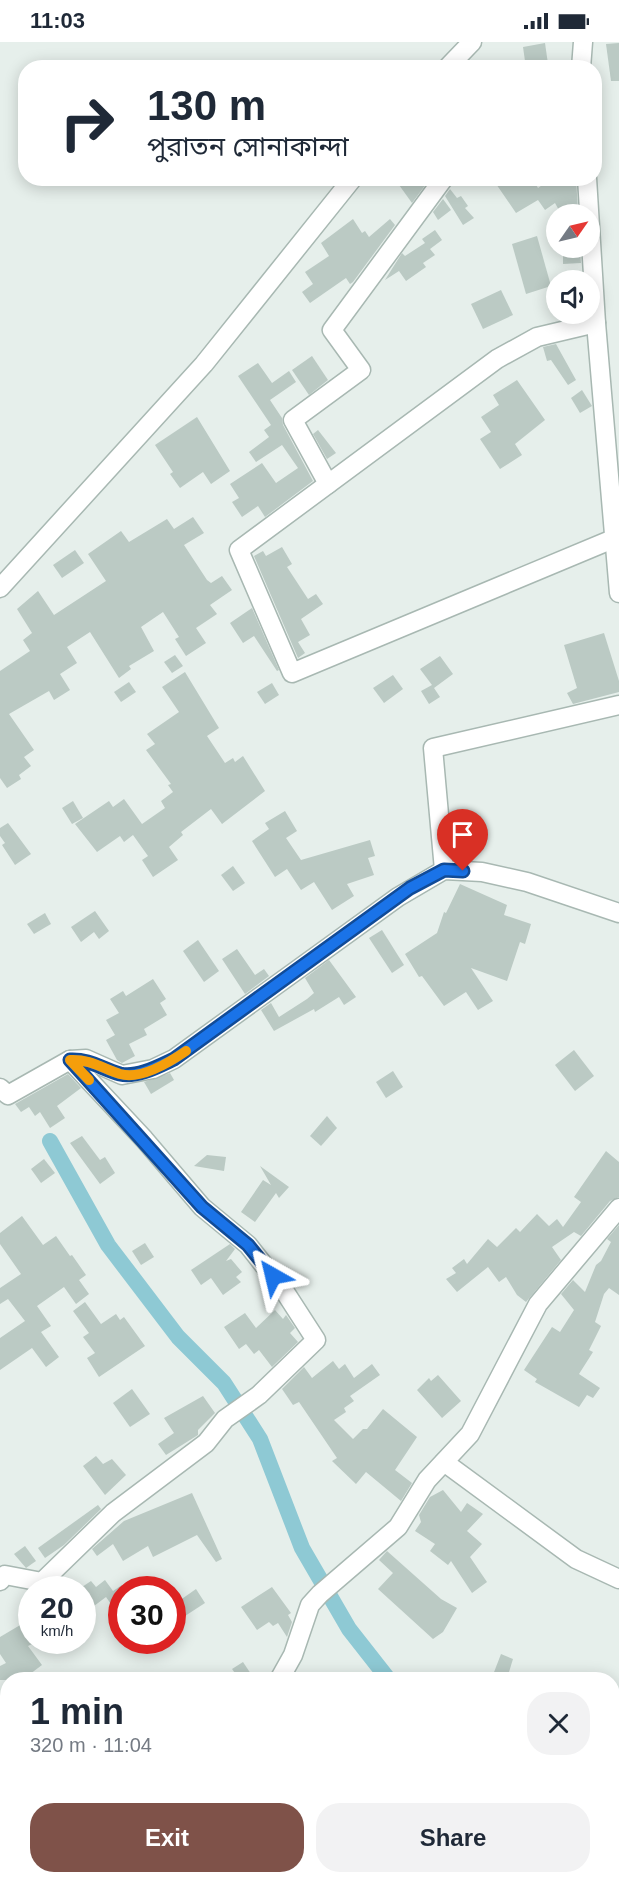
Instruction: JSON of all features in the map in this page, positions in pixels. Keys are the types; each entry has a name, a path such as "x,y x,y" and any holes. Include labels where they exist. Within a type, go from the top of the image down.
{"street":[{"path":"455,60 472,42"},
{"path":"581,60 582,42"},
{"path":"0,588 204,364 347,186"},
{"path":"328,484 293,420 362,370 332,330 438,186"},
{"path":"587,186 593,270"},
{"path":"592,324 537,337 497,359 239,550 292,673 614,539"},
{"path":"596,324 619,593"},
{"path":"444,870 433,748 619,705"},
{"path":"4,1091 70,1060 86,1059 122,1075 153,1069 174,1059 398,897 444,870 482,872 527,882 619,913"},
{"path":"0,1581 5,1575 42,1582 113,1513 206,1443 225,1419 259,1395 316,1340 285,1292 248,1245 202,1207 70,1060"},
{"path":"283,1672 293,1655 310,1605 398,1527 427,1480 470,1434 538,1304 619,1208"},
{"path":"444,1462 576,1559 619,1578"}],"building":[{"path":"545,43 547,60 525,60 523,47"},
{"path":"619,43 619,81 611,81 606,44"},
{"path":"400,186 425,186 412,203"},
{"path":"497,186 537,186 538,188 541,186 576,186 578,204 546,204 545,210 538,200 516,213"},
{"path":"450,189 457,198 461,196 468,206 465,208 474,218 463,225 445,196"},
{"path":"443,199 451,210 438,220 433,212"},
{"path":"353,219 362,233 365,231 369,237 390,219 395,225 353,282 350,284 346,278 310,303 302,292 313,284 305,272 329,256 321,243"},
{"path":"435,230 442,240 430,249 435,255 423,263 426,267 406,281 399,271 385,280 402,253 405,256 425,243 422,239"},
{"path":"537,236 547,270 546,288 526,294 512,244"},
{"path":"563,258 581,258 581,263 563,264"},
{"path":"501,290 513,315 483,329 471,304"},
{"path":"556,344 576,380 568,385 551,360 547,361 543,347"},
{"path":"312,356 328,380 309,395 292,370"},
{"path":"258,363 272,383 289,371 296,382 270,400 282,418 283,425 313,481 265,517 258,506 242,517 232,502 239,498 230,484 262,463 276,483 298,468 282,445 256,462 249,452 269,437 264,430 271,425 238,376"},
{"path":"517,380 545,420 515,444 522,455 500,469 480,439 491,432 481,417 499,405 493,395"},
{"path":"582,390 592,406 580,413 571,398"},
{"path":"197,417 230,471 211,484 203,472 180,488 170,474 173,472 155,445"},
{"path":"318,430 336,453 327,459 313,434"},
{"path":"193,517 204,533 184,545 207,580 211,583 222,576 232,590 210,605 217,614 196,628 206,643 186,656 175,639 179,637 163,612 141,627 154,651 129,666 131,669 119,678 90,632 67,647 77,663 60,674 70,690 54,700 49,691 9,714 34,750 24,757 31,766 19,775 21,779 7,788 0,778 0,671 30,651 23,640 32,633 17,609 38,591 54,615 106,581 88,554 121,531 129,542 167,519 174,529"},
{"path":"282,547 292,564 287,567 308,599 316,594 323,604 301,619 310,635 298,642 305,653 298,658 254,556 263,551 266,556"},
{"path":"75,550 84,563 62,578 53,565"},
{"path":"252,608 279,670 277,671 254,636 243,643 230,623"},
{"path":"604,633 619,681 619,692 573,704 567,693 577,688 564,645"},
{"path":"175,655 183,666 172,673 164,662"},
{"path":"440,656 453,674 434,688 440,697 429,704 421,691 432,685 420,669"},
{"path":"185,672 219,728 207,736 225,763 233,758 235,762 243,756 265,791 222,824 211,809 181,832 183,835 169,847 178,860 153,877 142,860 148,856 133,835 124,842 120,836 97,852 75,824 109,801 113,807 124,799 142,824 165,808 161,801 173,792 168,785 171,784 146,750 155,744 147,734 179,712 162,687"},
{"path":"393,675 403,689 384,703 373,688"},
{"path":"129,682 136,692 121,702 114,692"},
{"path":"272,683 279,695 265,704 257,692"},
{"path":"73,801 83,818 72,824 62,808"},
{"path":"285,811 297,831 286,838 301,860 370,840 375,856 368,858 374,875 347,884 354,896 332,910 314,882 301,890 287,869 275,877 252,841 269,829 265,823"},
{"path":"8,823 31,854 15,865 2,845 5,843 0,836 0,828"},
{"path":"233,866 245,883 233,891 221,875"},
{"path":"460,884 507,905 504,915 531,924 525,944 520,942 507,981 471,968 493,1001 478,1010 466,992 444,1006 422,976 419,977 405,954 437,933 444,912 446,913"},
{"path":"95,911 109,931 99,939 94,932 81,942 71,927"},
{"path":"45,913 51,924 34,934 27,924"},
{"path":"382,930 404,965 392,973 369,938"},
{"path":"198,940 219,971 204,982 183,951"},
{"path":"237,949 255,975 264,969 269,976 245,994 222,959"},
{"path":"329,960 356,997 344,1005 339,997 315,1012 314,1009 274,1031 261,1010 271,1003 279,1017 307,999 314,993 305,978"},
{"path":"153,979 166,999 160,1003 167,1015 144,1029 147,1035 129,1044 135,1056 122,1063 117,1060 106,1040 115,1035 106,1020 119,1013 110,999 123,991 126,996"},
{"path":"574,1050 594,1076 575,1091 555,1065"},
{"path":"393,1071 403,1087 386,1098 376,1082"},
{"path":"170,1073 174,1080 151,1094 144,1082"},
{"path":"68,1074 81,1088 57,1106 65,1118 50,1128 40,1112 35,1116 29,1107 21,1112 15,1104"},
{"path":"327,1116 337,1128 321,1146 310,1136"},
{"path":"82,1136 100,1160 105,1157 115,1173 100,1184 70,1143"},
{"path":"606,1151 619,1162 619,1197 610,1201 581,1236 574,1232 552,1247 561,1260 526,1302 517,1295 506,1277 499,1282 488,1267 457,1292 446,1279 456,1273 452,1268 464,1259 467,1264 488,1239 497,1247 516,1228 520,1232 537,1214 549,1226 557,1219 563,1227 581,1202 574,1197"},
{"path":"207,1155 226,1157 224,1171 194,1166"},
{"path":"44,1159 55,1173 41,1183 31,1169"},
{"path":"260,1166 289,1187 279,1198 276,1193 255,1222 241,1212 263,1180 271,1185"},
{"path":"22,1216 43,1245 56,1236 86,1275 79,1280 89,1294 76,1304 64,1287 37,1306 51,1326 41,1332 59,1357 46,1367 32,1348 0,1370 0,1338 25,1321 8,1299 0,1304 0,1288 21,1274 0,1244 0,1233"},
{"path":"619,1225 619,1295 609,1288 604,1294 595,1322 601,1326 589,1350 593,1352 579,1374 600,1388 593,1398 587,1395 579,1407 535,1382 537,1379 524,1370 552,1327 560,1332 574,1310 561,1294 573,1280 585,1292 596,1265 601,1261 611,1242 607,1239"},
{"path":"145,1243 154,1257 141,1265 132,1251"},
{"path":"230,1244 235,1249 226,1261 231,1259 242,1272 236,1277 241,1282 223,1295 211,1278 201,1285 191,1270"},
{"path":"85,1302 101,1324 116,1314 120,1320 124,1317 145,1346 99,1377 87,1358 95,1353 83,1337 89,1333 73,1311"},
{"path":"275,1310 283,1319 286,1315 295,1328 290,1333 298,1342 272,1367 259,1350 254,1354 246,1344 239,1349 224,1327 245,1313 256,1328"},
{"path":"333,1361 339,1369 345,1364 354,1378 372,1364 380,1375 350,1396 354,1401 344,1408 346,1412 334,1420 353,1439 363,1429 367,1429 383,1409 417,1437 395,1470 412,1483 401,1501 366,1472 356,1484 332,1461 337,1458 299,1402 293,1405 282,1389 304,1367 312,1378"},
{"path":"438,1375 461,1401 442,1418 417,1390 429,1378 431,1381"},
{"path":"132,1389 150,1414 130,1427 113,1403"},
{"path":"203,1396 215,1413 198,1430 198,1435 166,1455 158,1444 174,1433 164,1418"},
{"path":"96,1456 103,1464 112,1459 126,1475 105,1495 83,1466"},
{"path":"443,1490 461,1512 467,1503 483,1514 467,1531 482,1544 470,1557 487,1582 472,1593 451,1561 448,1565 430,1551 435,1544 415,1531 421,1522 419,1515 430,1497"},
{"path":"192,1493 222,1559 216,1562 197,1535 153,1557 148,1546 123,1561 113,1544 97,1556 92,1549 124,1521"},
{"path":"98,1505 101,1509 64,1545 45,1558 38,1548"},
{"path":"25,1546 36,1561 26,1568 14,1554"},
{"path":"387,1551 441,1599 457,1608 443,1632 433,1639 378,1589 393,1573 379,1560"},
{"path":"105,1580 108,1584 108,1600 106,1597 96,1604 96,1587"},
{"path":"272,1587 291,1613 288,1615 292,1622 287,1637 278,1623 273,1626 269,1622 257,1630 241,1607"},
{"path":"196,1589 205,1603 186,1615 186,1596"},
{"path":"18,1626 18,1654 34,1654 42,1665 33,1672 0,1672 0,1666 6,1663 0,1654 0,1637"},
{"path":"501,1654 513,1659 509,1672 494,1672"},
{"path":"243,1662 250,1672 234,1672 232,1669"}],"waterway":[{"path":"50,1141 108,1245 178,1337 224,1383 260,1439 302,1548 349,1629 383,1672"}],"slow traffic":[{"path":"89,1080 70,1060 86,1059 122,1075 153,1069 186,1051"}],"route":[{"path":"273,1276 248,1245 202,1207 144,1139 70,1060 86,1059 122,1075 153,1069 174,1059 410,888 444,870 463,871"}]}
